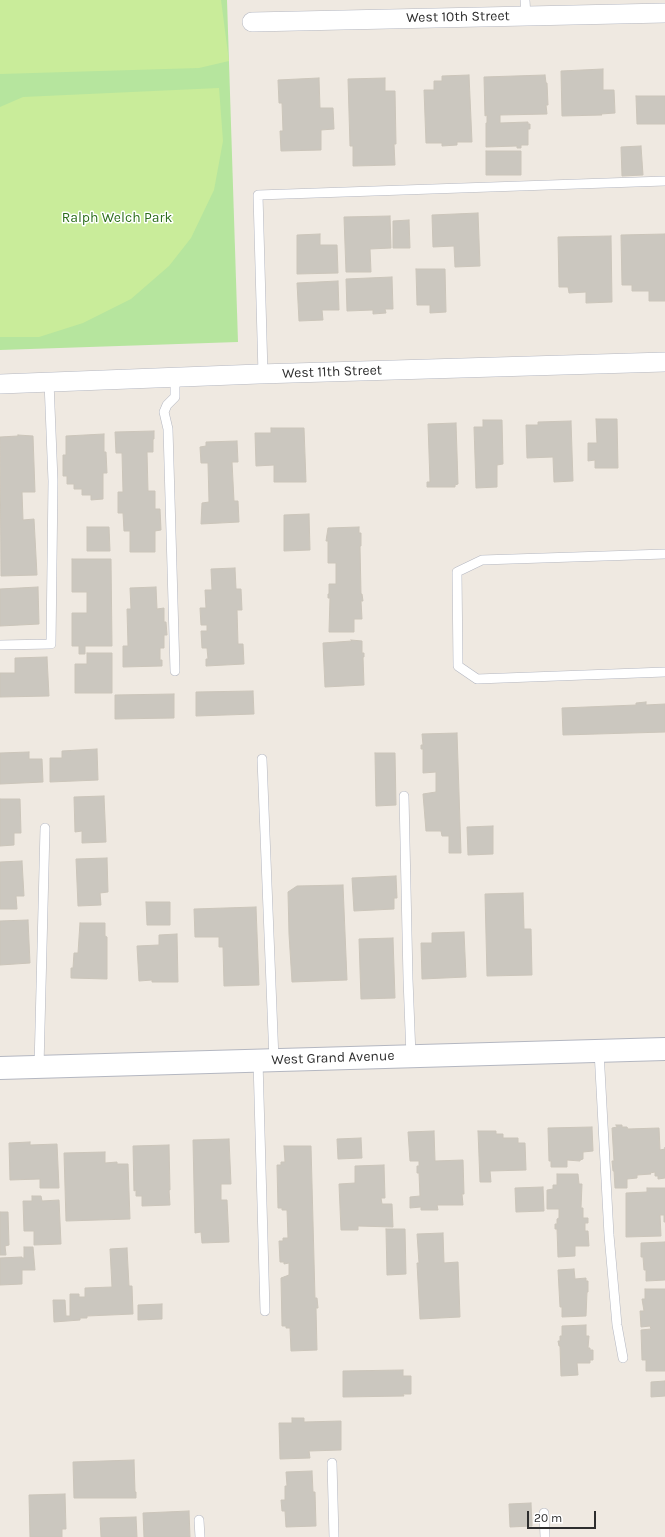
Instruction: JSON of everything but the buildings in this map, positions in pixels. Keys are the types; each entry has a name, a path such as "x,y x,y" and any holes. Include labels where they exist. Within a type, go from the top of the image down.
{"street":[{"name":"West 10th Street","path":"252,22 526,8 665,13"},
{"name":"West 11th Street","path":"0,384 263,374 665,362"},
{"name":"West Grand Avenue","path":"0,1068 665,1049"}],"lane":[{"path":"263,374 258,195 665,181"},
{"path":"175,377 175,397 167,405 164,412 168,429 175,671"},
{"path":"0,645 51,644 53,481 49,382"},
{"path":"665,554 482,560 457,572 458,666 477,679 665,672"},
{"path":"262,759 266,1060 265,1311"},
{"path":"404,796 411,1056"},
{"path":"39,1067 45,828"},
{"path":"599,1051 609,1235 617,1325 623,1358"},
{"path":"332,1463 334,1537"},
{"path":"544,1513 545,1537"},
{"path":"199,1520 200,1537"}],"green space":[{"name":"Ralph Welch Park","path":"0,0 227,0 238,342 0,350"},
{"path":"0,0 221,0 229,61 199,68 0,74"},
{"path":"219,88 223,141 214,190 191,238 169,266 131,299 83,323 39,337 0,337 0,107 23,97"}]}
